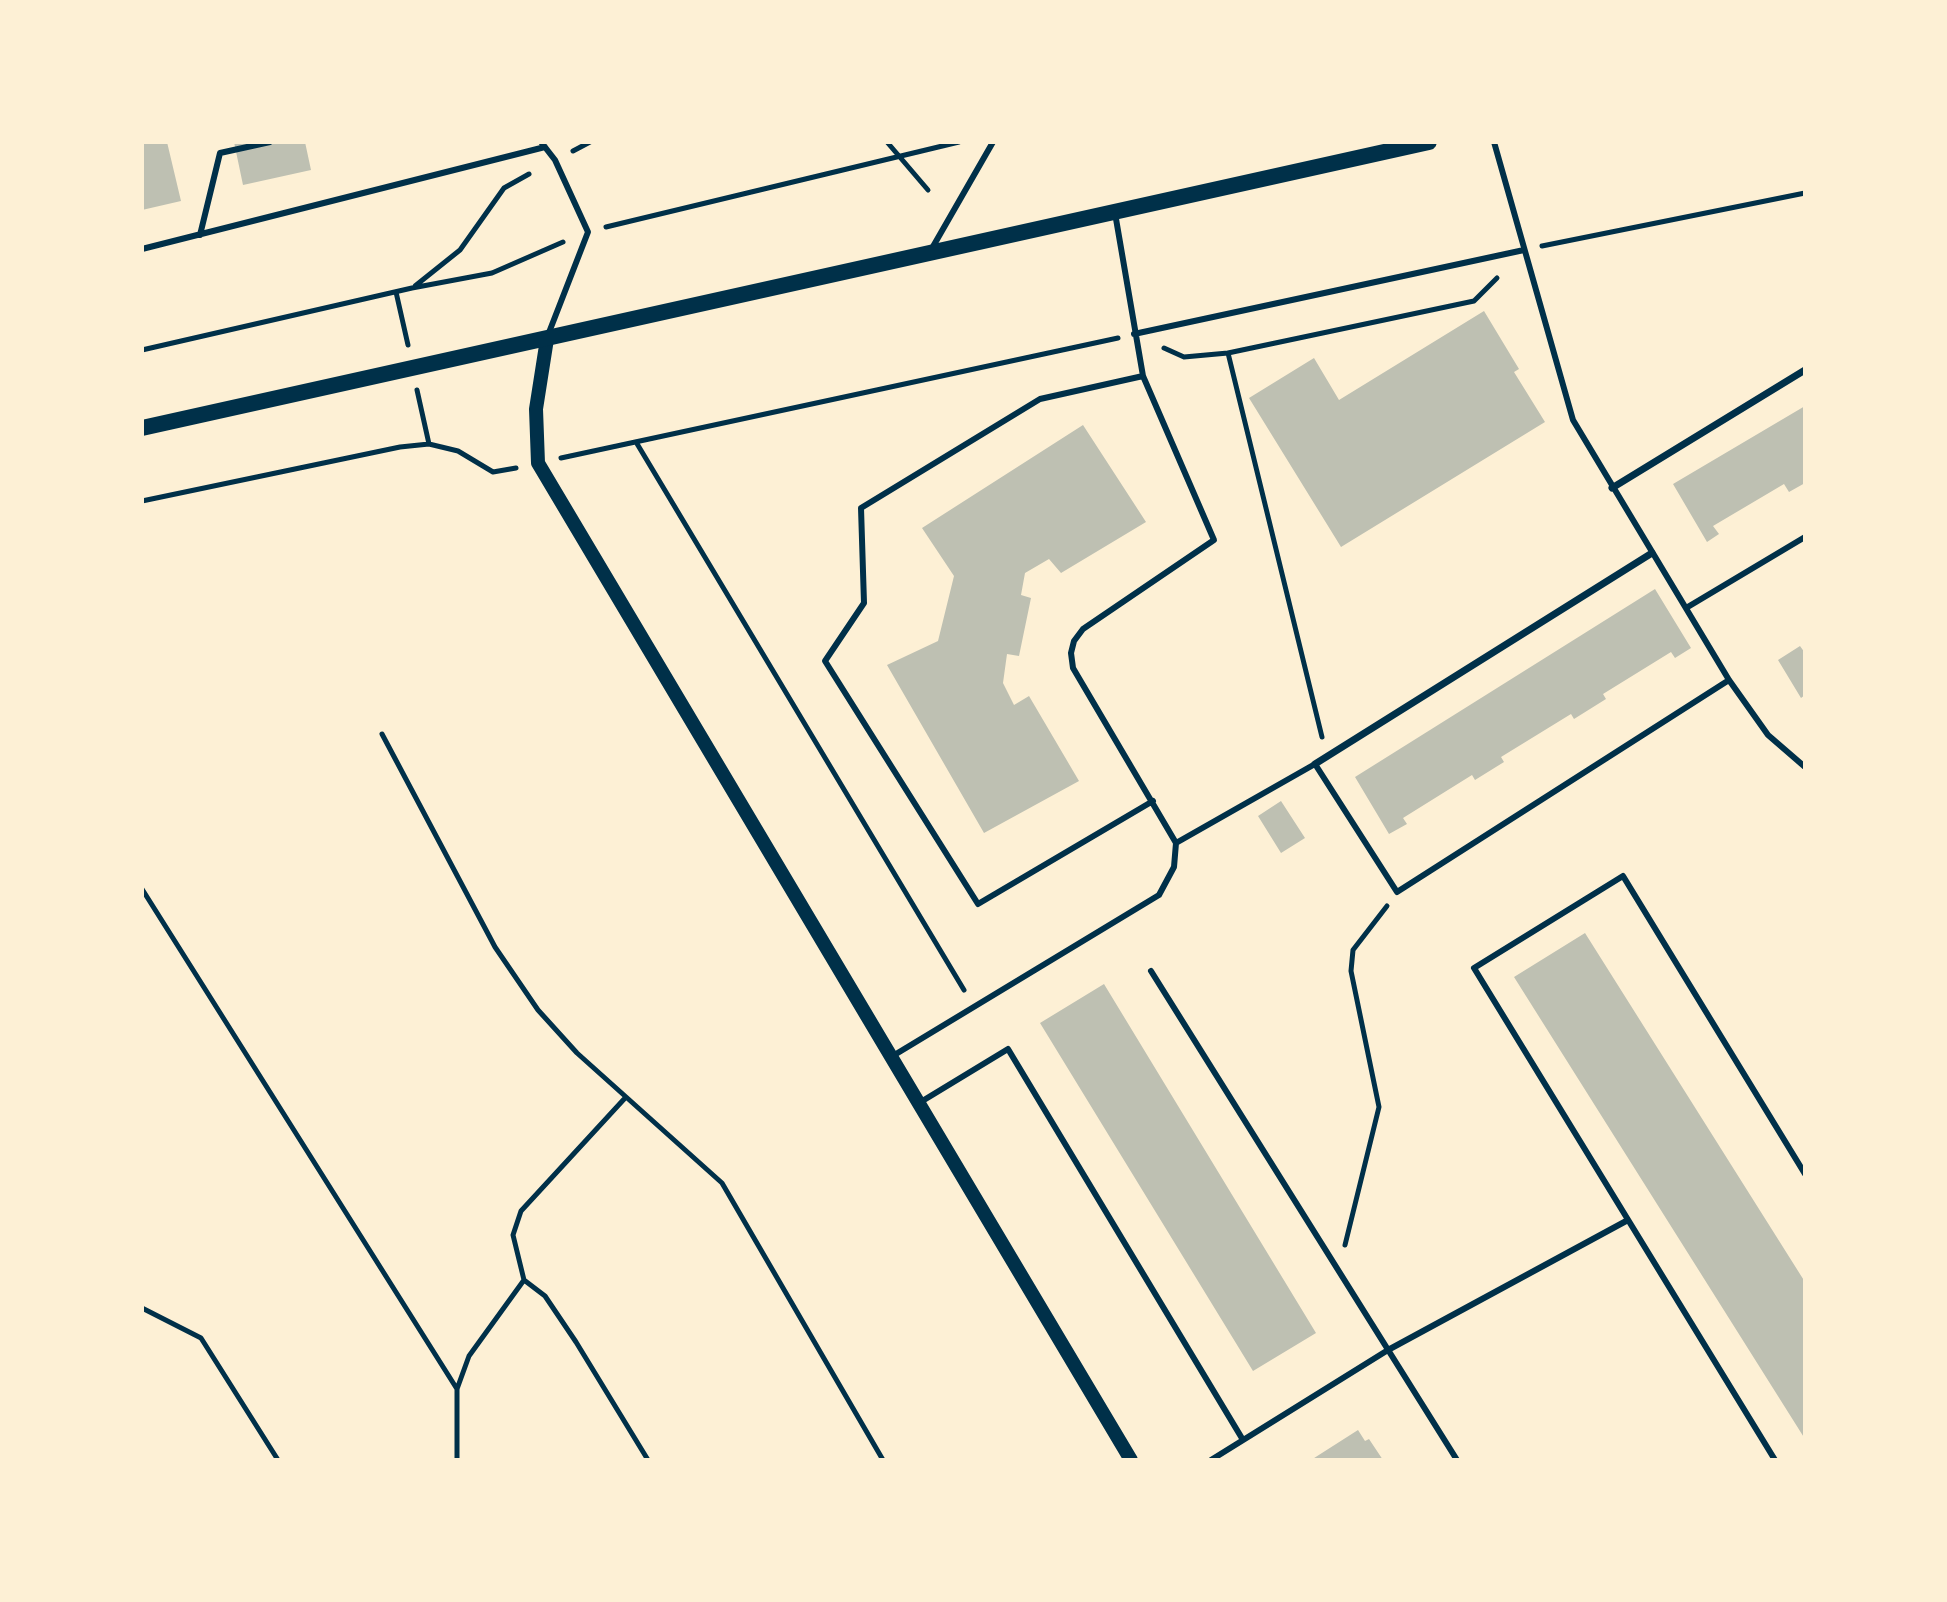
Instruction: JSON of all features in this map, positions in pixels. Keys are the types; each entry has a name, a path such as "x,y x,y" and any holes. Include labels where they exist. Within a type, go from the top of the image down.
{"main road":[{"path":"142,428 1429,142"}],"street":[{"path":"547,339 536,409 538,463 1131,1460"},
{"path":"1612,488 1805,370"},
{"path":"1315,764 1652,553"}],"lane":[{"path":"200,235 220,153 270,142"},
{"path":"930,253 993,142"},
{"path":"1494,142 1573,420 1729,680 1768,735 1805,767"},
{"path":"142,249 543,144 555,160 588,232 547,339"},
{"path":"891,1057 1159,895 1174,867 1176,843 1073,668 1071,653 1074,641 1083,629 1214,540 1143,376 1115,211"},
{"path":"1134,334 1524,250"},
{"path":"1143,376 1040,399 861,508 864,603 825,661 978,904 1153,801"},
{"path":"1686,608 1805,537"},
{"path":"1176,843 1315,764 1397,892 1729,680"},
{"path":"1775,1460 1474,968 1623,876 1805,1174"},
{"path":"1151,971 1457,1460"},
{"path":"918,1103 1008,1049 1243,1440"},
{"path":"1211,1460 1388,1350 1628,1220"}],"path":[{"path":"412,288 460,250 504,188 590,142"},
{"path":"887,142 928,190"},
{"path":"142,350 412,288 492,273 588,232 959,142"},
{"path":"142,501 400,447 429,444 458,451 493,472 1134,334 1184,357 1228,353 1474,301 1524,250 1805,193"},
{"path":"1228,353 1323,742"},
{"path":"636,442 975,1008"},
{"path":"382,734 495,947 538,1010 577,1053 722,1183 883,1460"},
{"path":"142,889 457,1389"},
{"path":"1339,1271 1379,1107 1351,971 1353,950 1397,892"},
{"path":"626,1097 521,1211 513,1235 524,1280 545,1296 648,1460"},
{"path":"457,1460 457,1389 469,1356 524,1280"},
{"path":"142,1308 201,1338 278,1460"}],"building":[{"path":"142,142 167,142 181,201 142,210"},
{"path":"234,142 305,142 311,170 243,185"},
{"path":"1484,311 1519,369 1514,372 1545,422 1341,547 1249,398 1314,358 1339,400"},
{"path":"1805,406 1805,483 1789,492 1784,484 1713,526 1719,534 1707,542 1673,484"},
{"path":"1083,425 1146,522 1061,573 1049,559 1025,573 1021,595 1031,598 1019,656 1007,654 1003,683 1014,705 1029,696 1079,781 984,833 887,665 938,641 954,576 922,528"},
{"path":"1655,589 1691,648 1675,658 1671,652 1603,694 1606,699 1574,719 1571,714 1501,757 1504,762 1475,780 1472,775 1403,818 1407,824 1389,834 1355,777"},
{"path":"1800,646 1805,653 1805,695 1801,698 1778,660"},
{"path":"1281,801 1305,838 1281,853 1258,816"},
{"path":"1585,933 1805,1282 1805,1439 1514,977"},
{"path":"1104,984 1316,1333 1253,1371 1040,1023"},
{"path":"1358,1430 1365,1441 1369,1439 1383,1460 1311,1460"}]}
